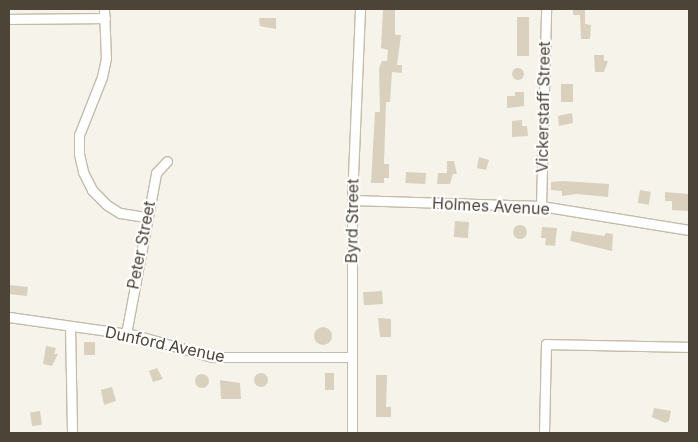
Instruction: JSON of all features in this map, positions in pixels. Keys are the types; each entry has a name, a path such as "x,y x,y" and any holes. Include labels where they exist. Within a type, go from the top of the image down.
{"street":[{"name":"Byrd Street","path":"352,433 352,200 360,9"},
{"name":"Vickerstaff Street","path":"541,206 546,9"},
{"path":"9,19 104,14 106,58 102,77 79,135 81,163 92,190 107,205 120,212 146,217"},
{"name":"Peter Street","path":"126,334 146,217 156,174 167,161"},
{"name":"Holmes Avenue","path":"352,200 541,206 689,230"},
{"name":"Dunford Avenue","path":"9,317 126,334 212,357 352,357"},
{"path":"70,326 72,433"},
{"path":"544,433 546,344 689,347"}],"building":[{"path":"383,9 395,9 395,35 401,35 397,65 402,65 402,73 392,72 390,102 386,102 384,164 389,164 389,178 384,178 384,183 371,183 375,112 380,112 379,68 382,61 387,61 388,50 381,48"},
{"path":"573,9 585,9 585,24 591,25 590,39 581,39 580,15 573,15"},
{"path":"517,17 529,17 529,56 517,56"},
{"path":"259,18 276,18 276,29 260,26"},
{"path":"594,55 604,55 604,61 608,61 604,72 595,72"},
{"path":"516,68 520,68 524,74 520,80 516,80 512,76 512,72"},
{"path":"561,84 573,84 573,102 561,102"},
{"path":"515,92 524,92 524,106 507,108 507,96 515,96"},
{"path":"572,113 573,123 559,126 558,116"},
{"path":"522,120 522,126 527,126 528,136 512,137 512,121"},
{"path":"479,157 489,160 486,170 477,168"},
{"path":"447,161 454,161 457,174 453,174 450,184 437,184 438,173 447,173"},
{"path":"406,172 426,173 425,184 405,183"},
{"path":"551,182 609,184 608,197 577,194 562,196 562,191 551,190"},
{"path":"640,190 651,192 649,205 638,203"},
{"path":"665,192 689,194 689,211 672,210 672,201 665,201"},
{"path":"455,221 469,222 468,238 454,237"},
{"path":"517,225 523,225 527,232 523,239 517,239 513,235 513,229"},
{"path":"542,227 557,228 555,246 545,245 546,238 541,238"},
{"path":"572,231 604,236 606,233 613,234 612,251 570,241"},
{"path":"9,285 28,287 27,296 9,294"},
{"path":"382,291 383,304 364,305 363,292"},
{"path":"378,318 391,319 391,337 380,337"},
{"path":"323,327 329,330 332,336 329,342 323,345 317,342 314,336 317,330"},
{"path":"84,342 95,342 95,355 84,355"},
{"path":"46,346 56,348 54,354 58,354 52,366 43,364"},
{"path":"157,368 163,379 153,382 149,371"},
{"path":"258,373 264,373 268,380 264,387 258,387 254,383 254,377"},
{"path":"325,373 334,373 334,390 325,390"},
{"path":"202,374 207,376 209,381 207,386 202,388 197,386 195,381 197,376"},
{"path":"376,375 387,375 386,407 391,407 391,417 376,417"},
{"path":"220,380 240,383 241,399 221,399"},
{"path":"112,387 116,401 104,405 101,390"},
{"path":"654,408 671,411 669,421 665,423 652,417"},
{"path":"40,411 42,425 32,426 30,412"}]}
